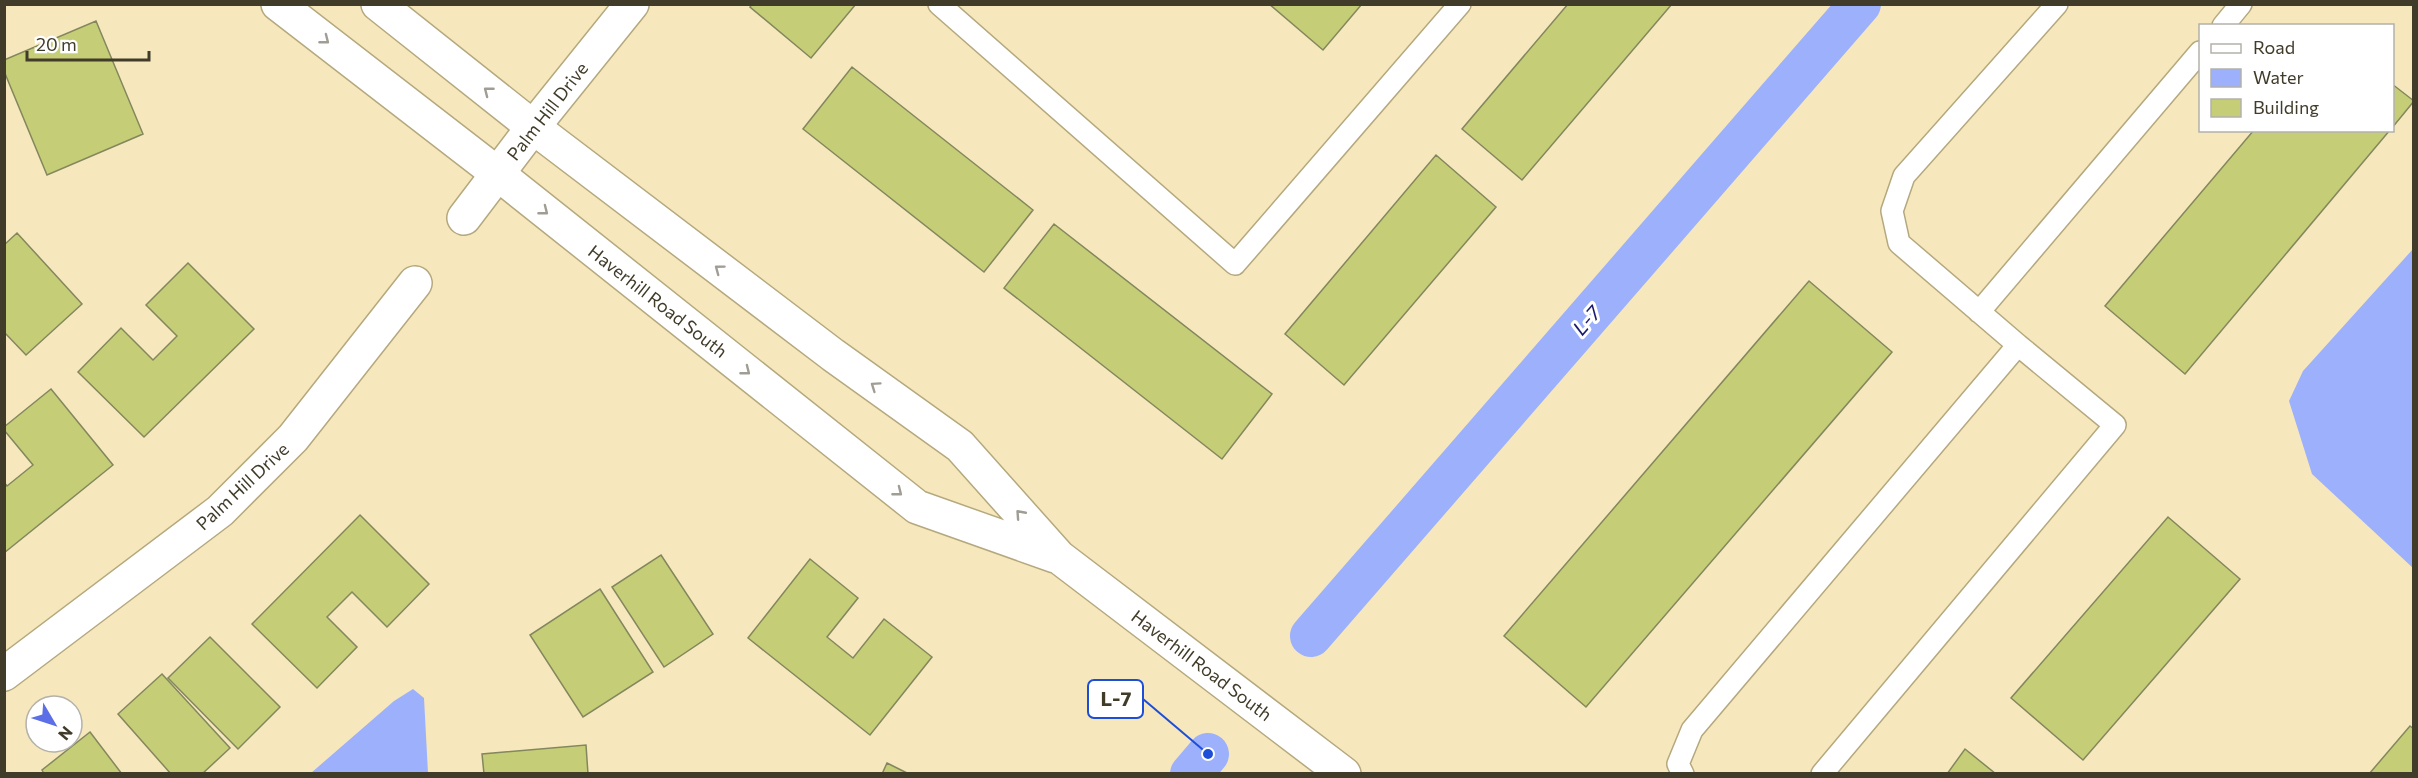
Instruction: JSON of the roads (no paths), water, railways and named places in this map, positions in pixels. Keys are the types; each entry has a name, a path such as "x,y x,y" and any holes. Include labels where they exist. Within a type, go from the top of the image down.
{"street":[{"name":"Haverhill Road South","path":"278,4 498,174 917,507 1059,557"},
{"name":"Haverhill Road South","path":"378,4 533,127 833,356 960,446 1059,557 1344,774"},
{"name":"Palm Hill Drive","path":"464,218 533,127 632,4"},
{"name":"Palm Hill Drive","path":"4,674 220,511 293,438 415,283"}],"lane":[{"path":"939,4 1235,264 1460,4"},
{"path":"1822,774 2115,425 1899,243 1892,211 1904,176 2058,4"},
{"path":"2225,24 2241,4"},
{"path":"1979,312 2199,53"},
{"path":"1683,774 1678,764 1692,730 2018,345"}],"water":[{"path":"2413,249 2413,568 2312,474 2289,401 2303,371"},
{"path":"413,689 424,698 428,773 311,773 394,701"}],"waterway":[{"name":"L-7","path":"1311,636 1860,4"},
{"name":"L-7","path":"1191,774 1208,754"}],"place":[{"name":"L-7","path":"1208,754"}]}
